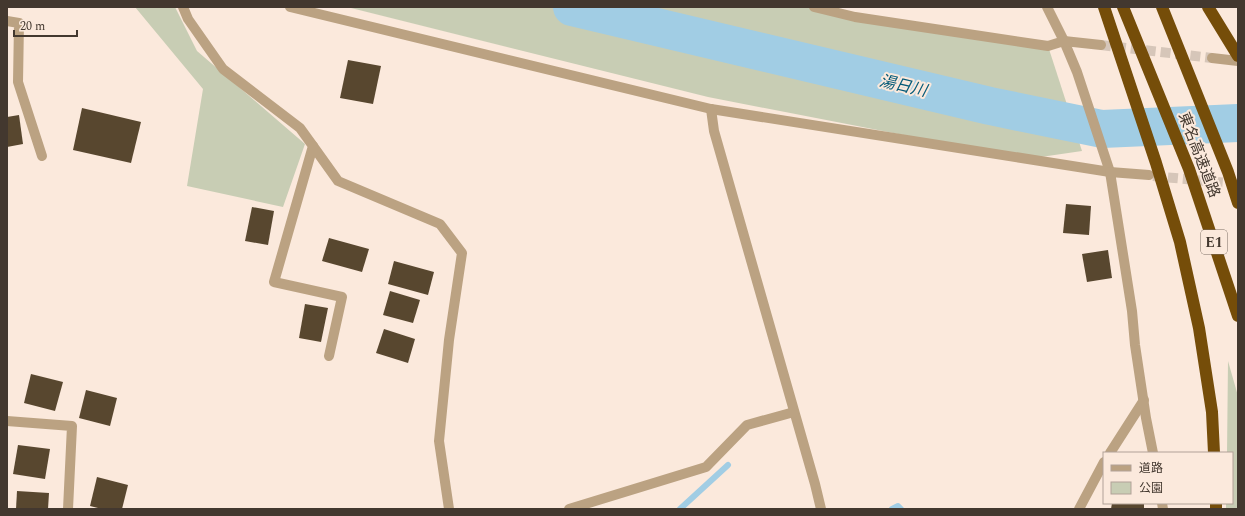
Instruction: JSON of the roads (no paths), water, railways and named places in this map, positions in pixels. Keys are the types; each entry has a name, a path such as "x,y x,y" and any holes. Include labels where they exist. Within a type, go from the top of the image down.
{"highway":[{"path":"1104,7 1156,163 1180,242 1199,328 1212,412 1214,452"},
{"name":"東名高速道路","path":"1123,7 1189,169 1238,316"},
{"name":"東名高速道路","path":"1162,7 1228,172 1238,203"},
{"path":"1208,7 1238,56"}],"street":[{"path":"183,7 188,18 223,69 300,128 338,181 440,224 462,253 449,340 438,441 449,509"},
{"path":"290,7 711,109 1110,172 1149,175"},
{"path":"814,7 855,17 1048,46 1064,41 1101,45"},
{"path":"1046,7 1064,41 1077,72 1110,172 1153,452"},
{"path":"7,21 19,23 18,82 42,156"},
{"path":"1212,58 1238,61"},
{"path":"711,109 714,131 821,509"},
{"path":"313,146 274,282 342,297 329,356"},
{"path":"1111,452 1144,400"},
{"path":"569,509 706,467 747,425 794,412"},
{"path":"7,421 72,426 68,509"},
{"path":"1079,509 1103,464"}],"waterway":[{"name":"湯日川","path":"572,7 990,106 1102,129 1238,123"},
{"path":"680,509 728,465"},
{"path":"892,509 898,506 901,509"}],"tunnel":[{"path":"1101,45 1212,58"},
{"path":"1153,176 1238,184"}]}
